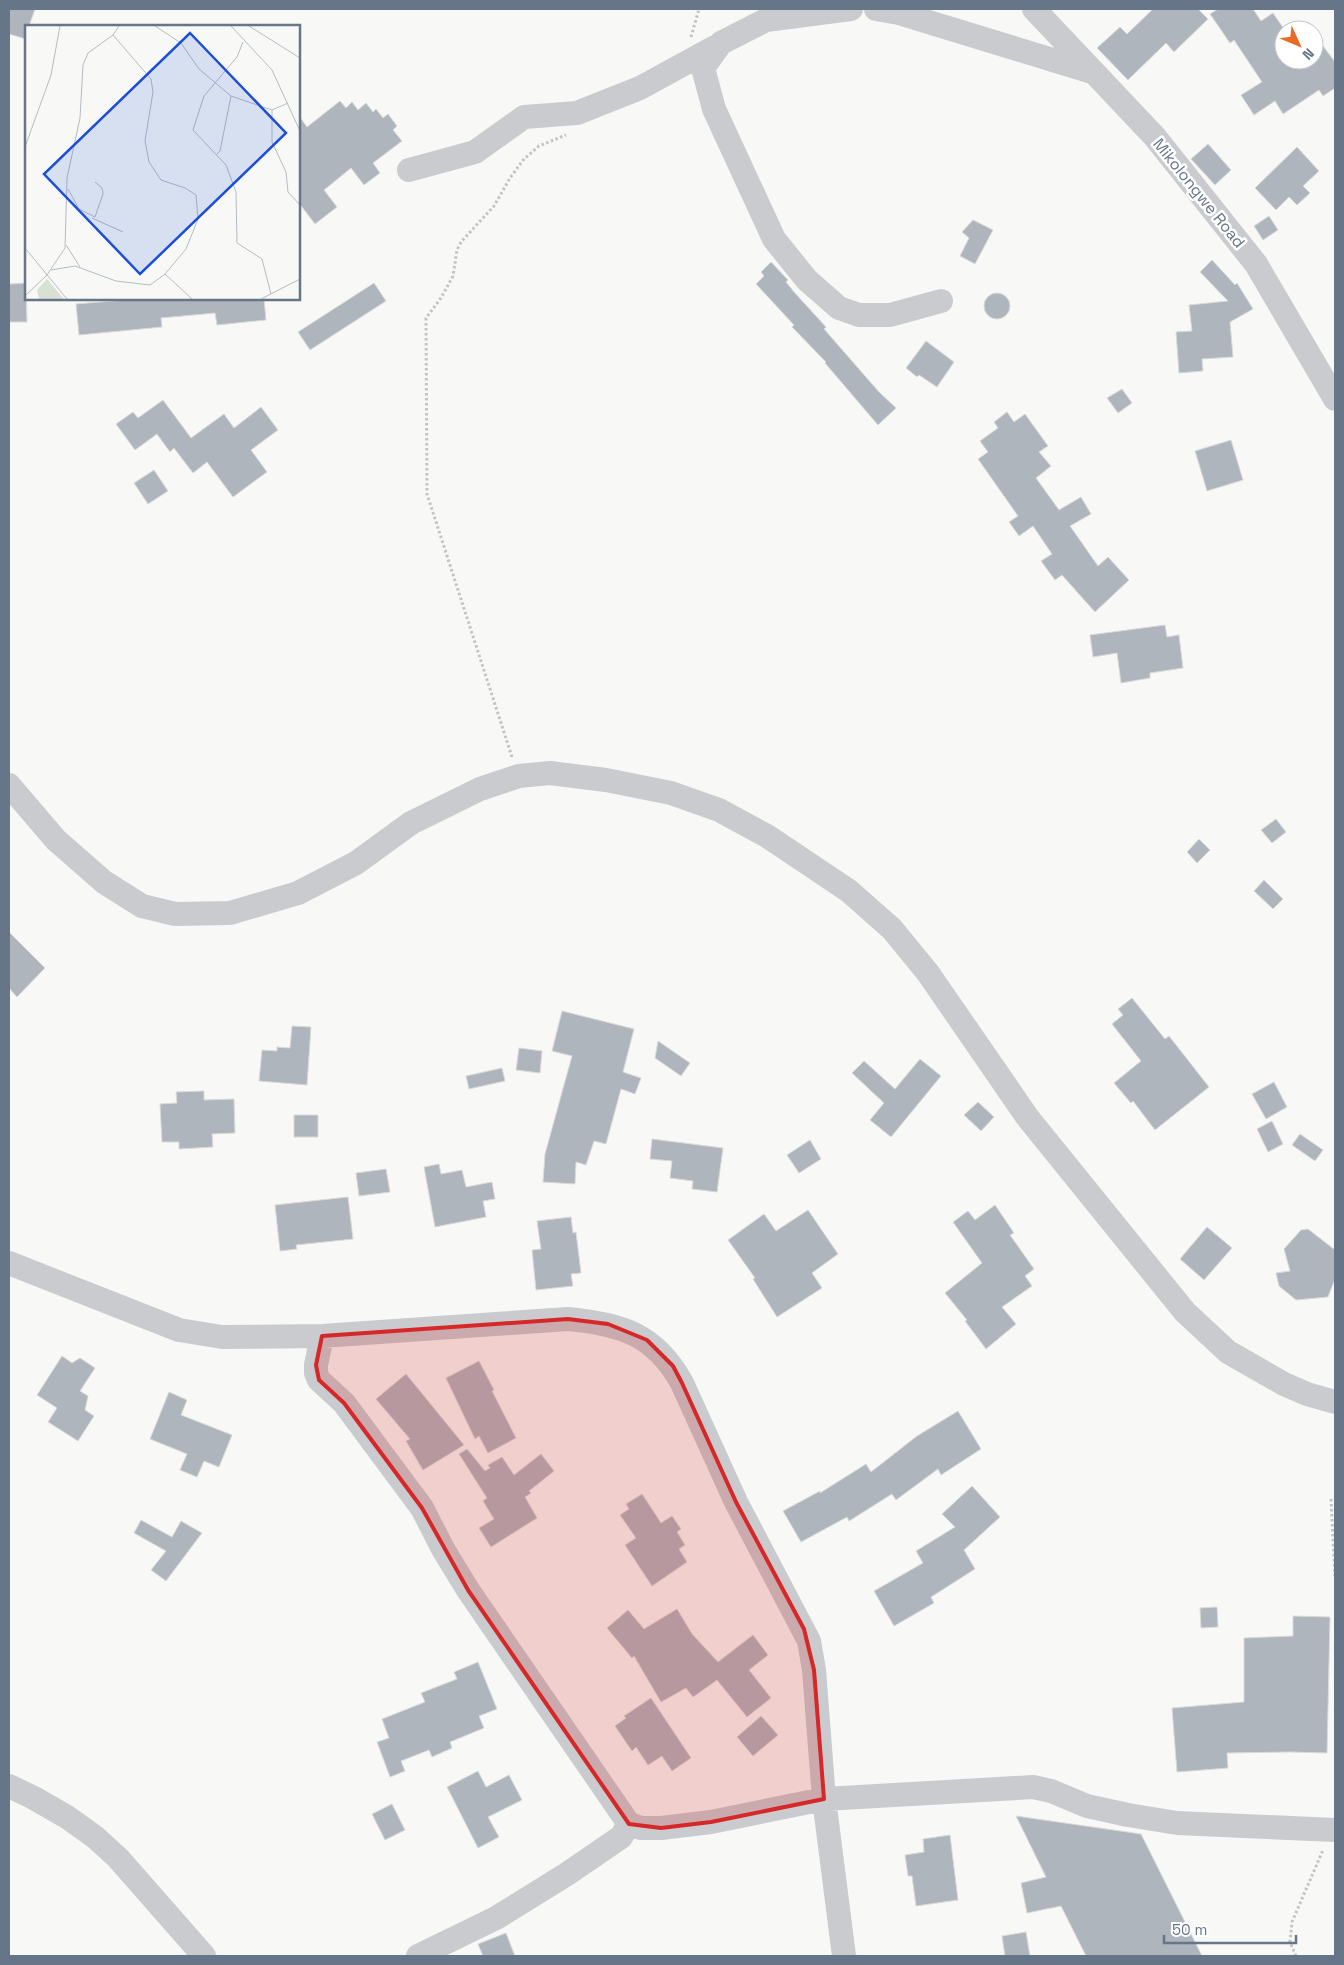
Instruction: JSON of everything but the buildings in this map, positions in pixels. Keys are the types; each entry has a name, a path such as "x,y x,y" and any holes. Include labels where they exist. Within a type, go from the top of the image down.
{"street":[{"path":"409,170 475,152 524,117 577,113 640,88 766,20 851,9"},
{"path":"876,9 900,13 1096,74"},
{"name":"Mikolongwe Road","path":"1034,9 1155,137 1256,264 1335,399"},
{"path":"721,43 703,68 714,109 774,239 807,280 839,308 859,314 890,315 941,301"},
{"path":"9,786 56,840 104,882 142,906 175,914 230,913 298,894 356,863 411,823 480,789 519,776 550,773 606,780 671,793 719,810 767,836 849,891 892,929 928,973 1028,1118 1185,1312 1228,1352 1284,1384 1307,1394 1335,1402"},
{"path":"9,1263 178,1330 222,1337 322,1336 568,1319 608,1324 632,1332 647,1340 673,1366 736,1502 809,1641 814,1670 824,1799 844,1956"},
{"path":"322,1336 316,1365 316,1373 319,1380 344,1403 422,1508 443,1549 468,1590 629,1824 640,1828 661,1828 711,1822 824,1799 1033,1786 1051,1791 1087,1806 1128,1816 1177,1823 1334,1830"},
{"path":"9,1786 43,1803 95,1837 118,1858 204,1956"},
{"path":"418,1956 496,1918 541,1890 621,1837 629,1824"}],"path":[{"path":"519,776 427,494 426,318 441,298 452,276 457,250 461,242 494,206 510,178 524,159 539,146 574,132"},
{"path":"1331,1499 1335,1577"},
{"path":"1296,1956 1290,1942 1292,1922 1334,1830"}],"highlighted area":[{"path":"568,1319 608,1324 647,1340 673,1366 682,1383 736,1502 804,1629 814,1670 824,1799 711,1822 661,1828 629,1824 468,1590 422,1508 344,1403 319,1380 316,1365 322,1336"}]}
